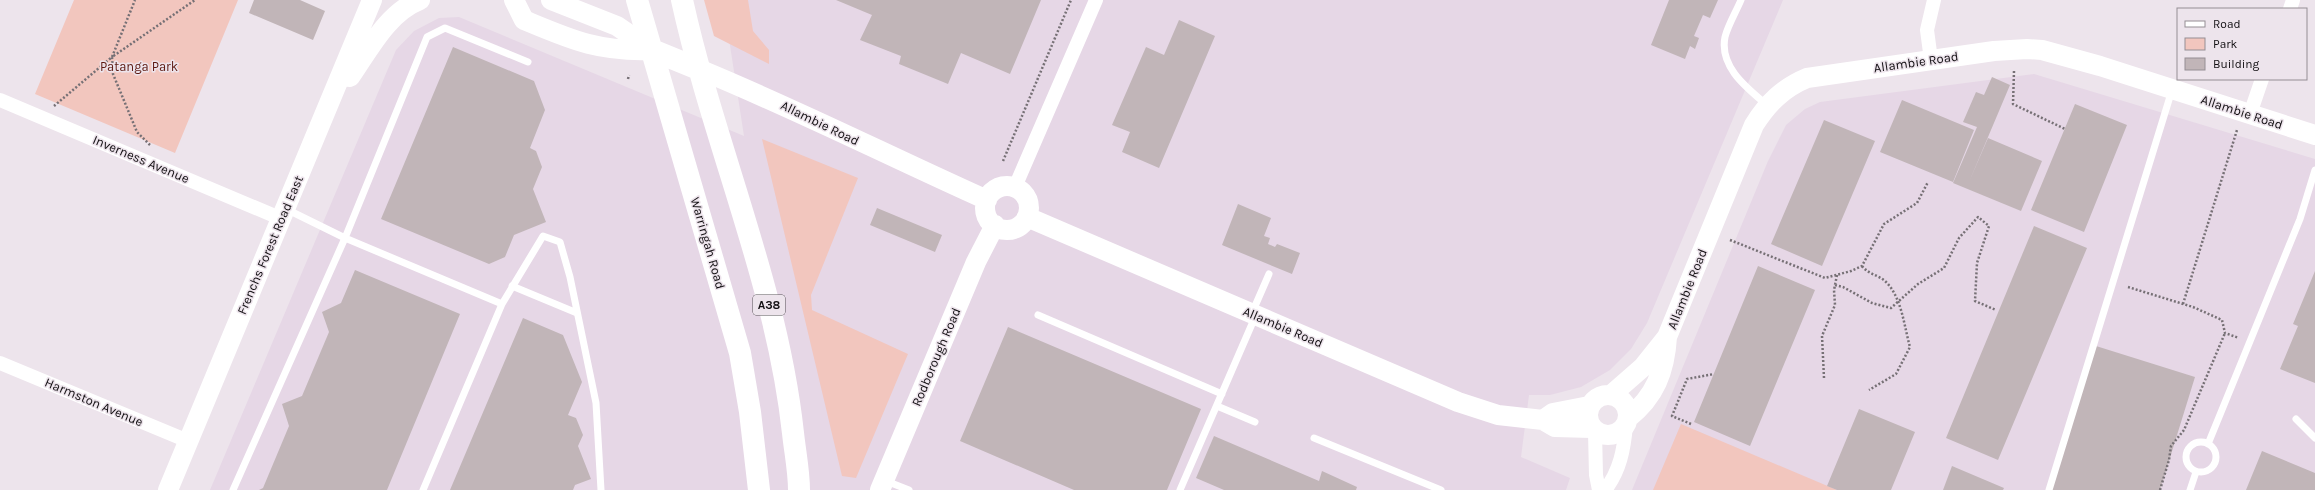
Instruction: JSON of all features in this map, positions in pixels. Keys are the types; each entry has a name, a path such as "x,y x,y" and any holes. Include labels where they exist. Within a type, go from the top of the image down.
{"highway":[{"name":"Warringah Road","path":"637,0 740,353 750,412 758,490"},
{"name":"A38","path":"682,0 701,70 756,254 780,349 790,403 799,490"},
{"name":"Allambie Road","path":"652,50 701,70"}],"main road":[{"name":"Frenchs Forest Road East","path":"168,490 372,0"},
{"path":"323,120 378,37 397,14 420,0"},
{"name":"Allambie Road","path":"514,0 524,20 571,39 600,48 623,51 652,50"},
{"name":"Allambie Road","path":"551,0 617,26 652,50"},
{"name":"Allambie Road","path":"1611,395 1643,367 1667,337 1754,125 1767,105 1784,90 1807,78 2000,50 2042,50 2100,66 2315,135"},
{"name":"Allambie Road","path":"701,70 792,109 864,144 987,200"},
{"path":"1009,186 1016,187 1022,191 1029,203 1027,217 1024,222 1013,229 1000,228 995,225 987,214 987,200 996,189 1009,186"},
{"name":"Allambie Road","path":"1027,217 1458,402 1498,415 1543,420 1555,427 1594,430"},
{"name":"Rodborough Road","path":"882,485 976,262 995,225"},
{"name":"Allambie Road","path":"1627,422 1642,407 1658,380 1666,360 1667,337"},
{"path":"1611,395 1617,397 1626,406 1627,422 1622,430 1611,435 1594,430 1588,418 1590,406 1598,397 1611,395"},
{"path":"1543,420 1553,413 1590,406"}],"street":[{"path":"1016,187 1096,0"},
{"path":"1930,60 1927,30 1934,0"},
{"path":"2250,114 2262,80"},
{"name":"Inverness Avenue","path":"0,100 163,168 284,214"},
{"name":"Harmston Avenue","path":"0,363 188,441"},
{"path":"1605,490 1614,478 1622,456 1627,422"},
{"path":"1594,430 1596,476 1599,490"}],"lane":[{"path":"1741,0 1725,37 1726,56 1738,79 1767,105"},
{"path":"233,490 345,238 428,37 445,28 528,62"},
{"path":"2049,490 2172,90"},
{"path":"2208,444 2300,219 2315,170"},
{"path":"284,214 502,304"},
{"path":"423,490 502,304 543,236 560,242 577,313 596,403 601,490"},
{"path":"1180,490 1222,394 1269,274"},
{"path":"512,286 577,313"},
{"path":"1038,315 1222,394"},
{"path":"1217,406 1255,422"},
{"path":"2296,419 2315,438"},
{"path":"1314,438 1441,490"},
{"path":"2203,442 2208,444 2214,451 2215,462 2210,470 2196,472 2188,466 2186,452 2193,444 2203,442"},
{"path":"2190,490 2196,472"},
{"path":"882,485 909,490"}],"path":[{"path":"135,0 112,57 113,74 137,132 145,141 163,153 166,157 163,168"},
{"path":"41,117 112,57 195,0"},
{"path":"1003,161 1071,0"},
{"path":"2014,70 2013,104 2065,129"},
{"path":"628,79 629,75"},
{"path":"2183,304 2237,130"},
{"path":"1730,240 1825,278 1862,266 1884,224 1917,203 1928,182"},
{"path":"1835,285 1879,305 1891,308 1918,284 1944,268 1959,238 1978,217 1989,226 1976,263 1975,300 1996,310"},
{"path":"1862,266 1866,272 1887,282 1899,300 1899,309 1910,347 1896,374 1869,390"},
{"path":"1824,378 1822,336 1835,306 1835,285 1837,274"},
{"path":"2128,287 2183,304 2222,320 2225,332 2184,430 2171,446 2169,460 2160,490"},
{"path":"2225,332 2249,342"},
{"path":"1691,424 1672,416 1687,379 1714,374"}],"shaded area":[{"path":"723,0 1783,0 1647,323 1631,349 1610,370 1581,387 1550,395 1529,395 1521,457 1570,478 1566,490 210,490 396,50 414,31 439,18 459,17 744,136"},
{"path":"2034,74 2315,159 2315,490 1632,490 1768,161 1786,125 1805,109 1820,102"}],"green space":[{"name":"Patanga Park","path":"74,0 238,0 175,153 35,94"},
{"path":"704,0 748,0 753,31 769,50 769,64 714,36"},
{"path":"762,139 858,178 811,295 812,310 908,354 856,478 842,476"},
{"path":"1681,424 1837,490 1653,490"}],"building":[{"path":"254,0 300,0 325,11 313,40 249,13"},
{"path":"836,0 1041,0 1010,74 961,53 948,84 899,64 901,56 860,40 872,15"},
{"path":"1669,0 1718,0 1710,18 1703,15 1694,36 1699,38 1695,49 1690,46 1685,59 1651,45"},
{"path":"1179,20 1215,36 1159,168 1122,152 1130,132 1112,125 1146,47 1164,55"},
{"path":"453,47 534,81 545,110 530,148 536,151 542,167 533,189 546,222 514,235 505,257 489,264 381,219"},
{"path":"1992,77 2010,85 1969,182 1988,138 2042,161 2021,211 1953,183 1977,127 1963,122 1976,92 1984,95"},
{"path":"1902,100 1974,130 1953,182 1880,152"},
{"path":"2075,104 2127,125 2084,232 2031,210"},
{"path":"1824,120 1875,141 1822,266 1771,244"},
{"path":"1238,204 1271,218 1264,236 1270,238 1268,244 1275,247 1277,244 1300,253 1292,274 1222,245"},
{"path":"877,208 942,235 935,252 870,225"},
{"path":"2034,226 2087,248 1998,460 1946,438"},
{"path":"1758,266 1815,290 1750,446 1694,422"},
{"path":"355,270 460,314 387,490 259,490 263,488 289,426 282,404 302,396 329,332 322,312 341,303"},
{"path":"2315,271 2315,383 2280,369 2298,326 2293,324"},
{"path":"523,318 563,335 582,382 568,415 576,418 583,435 578,446 591,479 575,485 573,490 450,490"},
{"path":"1008,327 1201,409 1167,490 1074,490 960,441"},
{"path":"2096,346 2195,377 2160,490 2051,490"},
{"path":"1859,409 1915,432 1891,490 1837,490 1827,486"},
{"path":"1214,436 1319,481 1322,471 1357,487 1356,490 1224,490 1196,478"},
{"path":"2262,451 2315,473 2315,490 2246,490"},
{"path":"1952,466 2004,488 2003,490 1943,490"}]}
